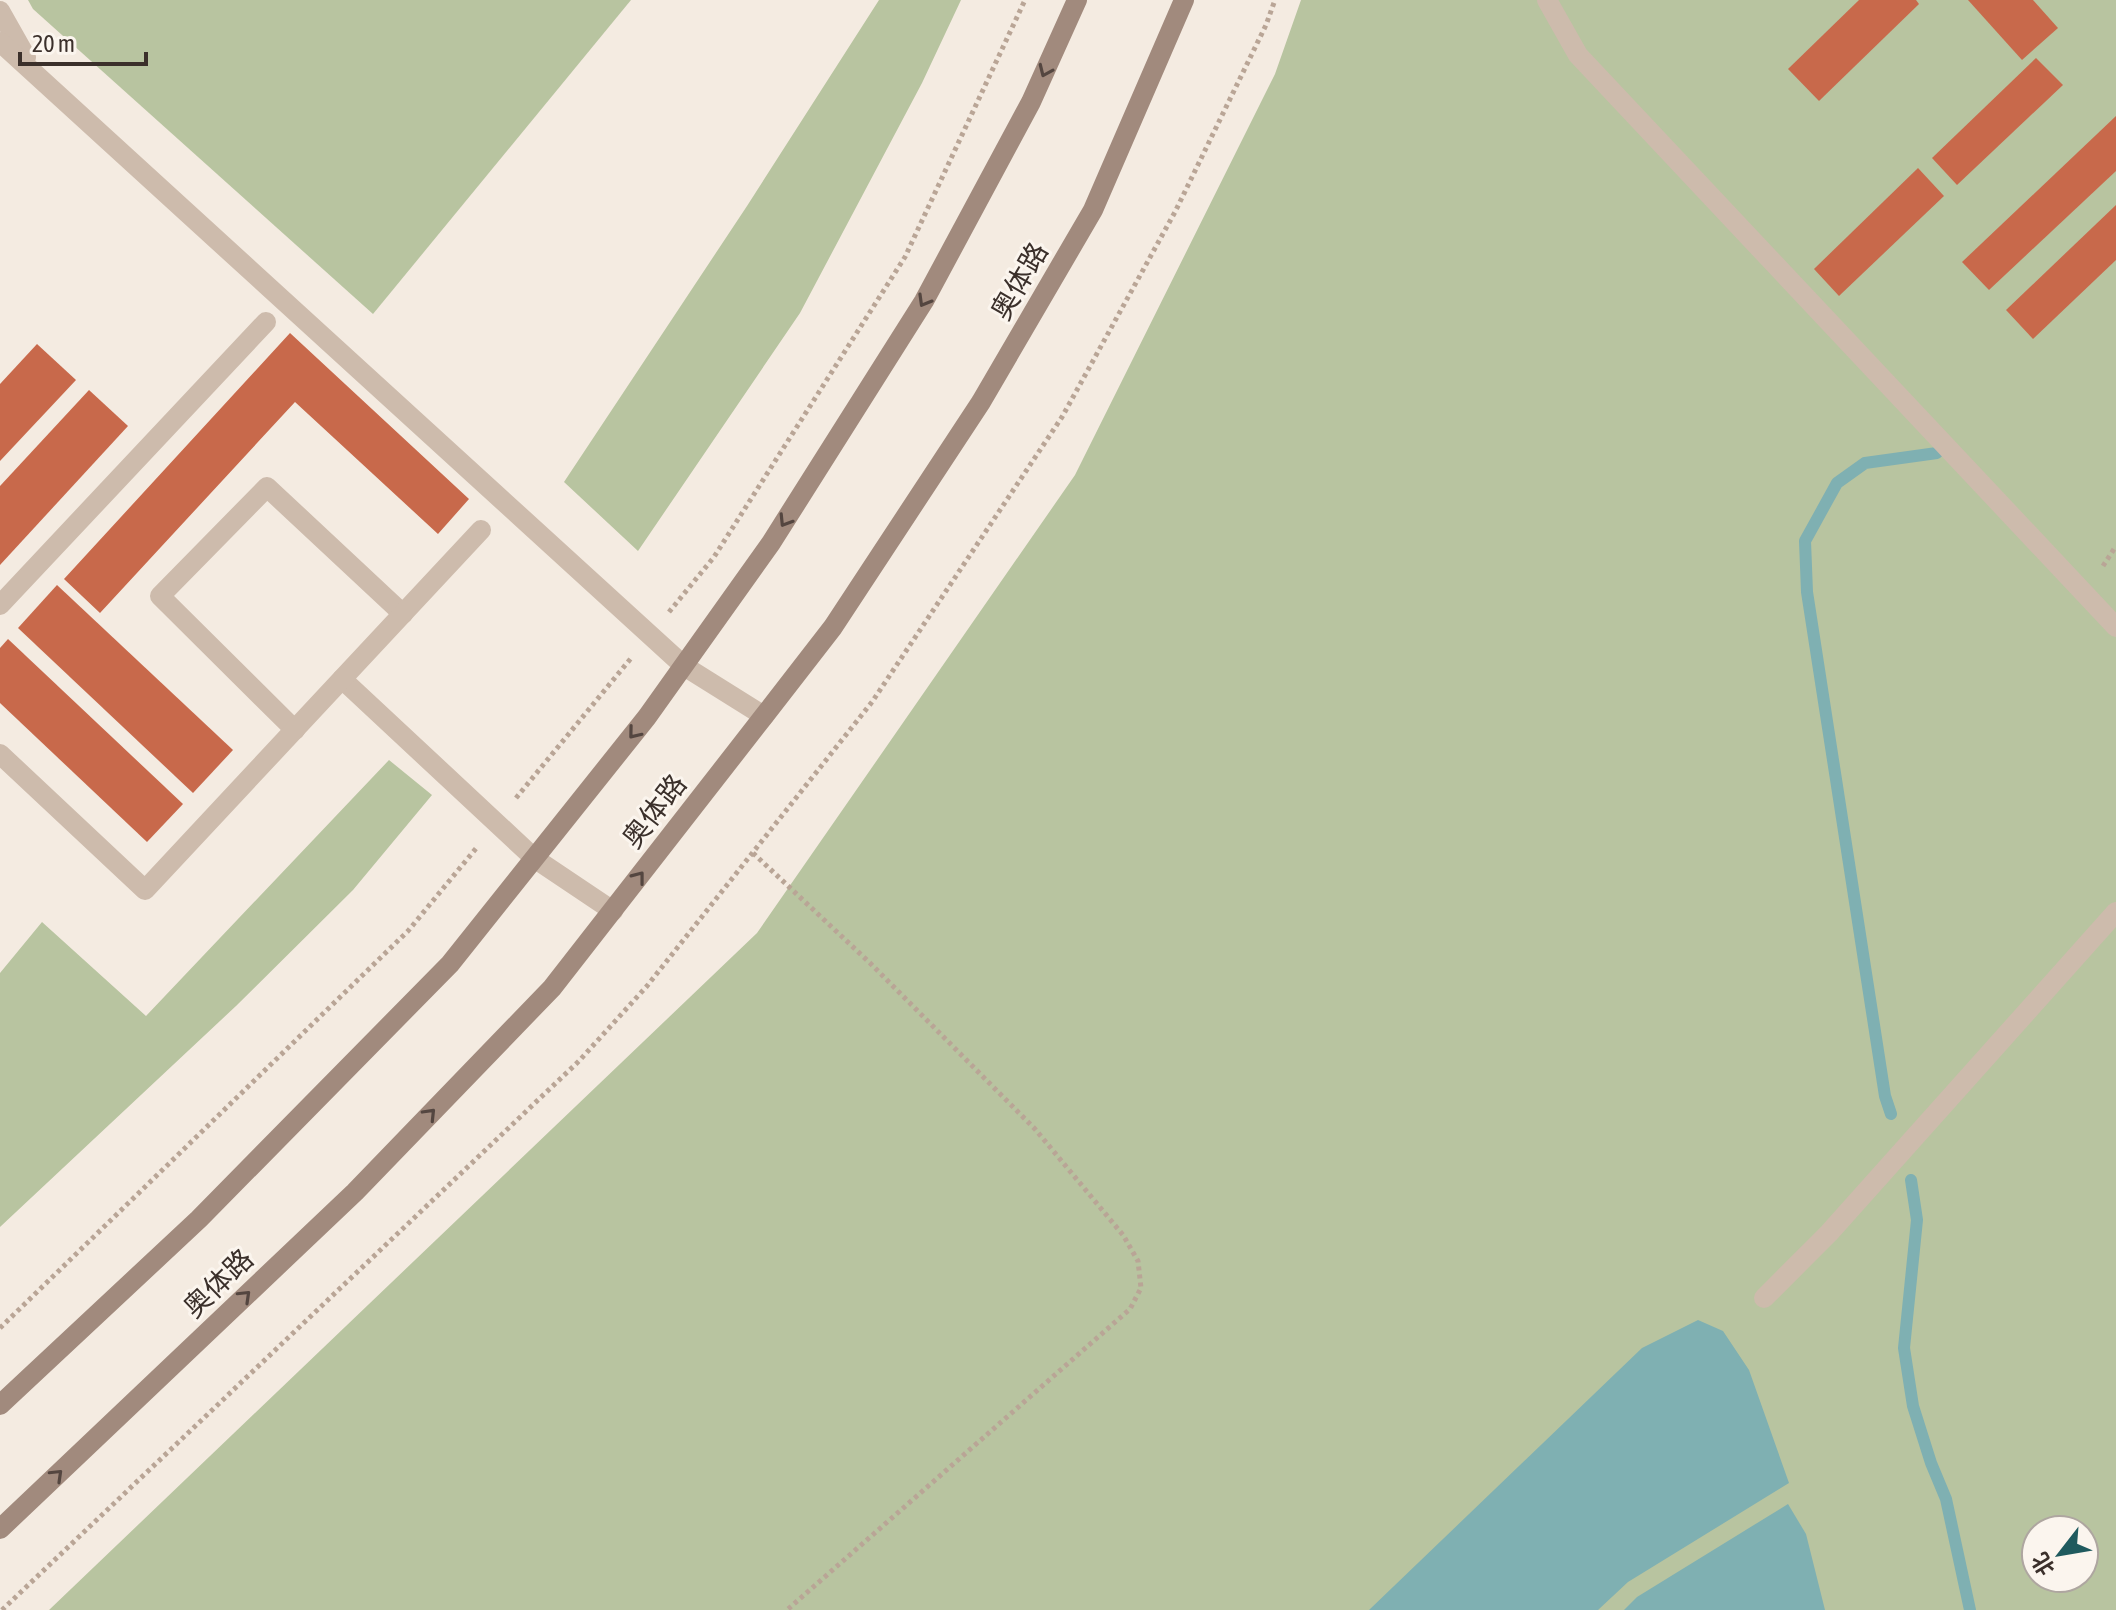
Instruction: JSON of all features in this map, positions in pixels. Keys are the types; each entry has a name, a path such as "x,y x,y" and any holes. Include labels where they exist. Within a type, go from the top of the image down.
{"main road":[{"path":"0,1405 199,1219 450,964 684,666 771,543 924,301 1031,102 1077,0"},
{"name":"奥体路","path":"0,1529 355,1192 552,988 833,627 981,402 1093,210 1184,0"}],"lane":[{"path":"1547,0 1578,55 2116,627"},
{"path":"0,11 36,75"},
{"path":"0,42 684,666 764,716"},
{"path":"0,605 266,322"},
{"path":"295,730 160,596 267,487 403,614"},
{"path":"0,754 145,890 481,530"},
{"path":"342,679 534,858 613,911"},
{"path":"1764,1298 1829,1233 2116,912"}],"path":[{"path":"0,1328 408,931 714,557 905,257 1025,0"},
{"path":"753,853 870,963 1035,1129 1123,1235 1138,1261 1141,1288 1130,1309 787,1610"}],"green space":[{"path":"28,0 631,0 373,314 33,9"},
{"path":"879,0 961,0 922,83 800,313 638,551 564,482"},
{"path":"1301,0 2116,0 2116,1610 49,1610 757,933 1075,475 1275,74"},
{"path":"389,760 432,795 353,890 236,1006 0,1227 0,973 42,922 146,1016"}],"water":[{"path":"1698,1320 1723,1331 1749,1370 1789,1483 1628,1582 1598,1610 1369,1610 1642,1348"},
{"path":"1788,1504 1806,1534 1825,1610 1624,1610 1637,1597"}],"building":[{"path":"1859,0 1916,0 1919,4 1819,101 1788,69"},
{"path":"1968,0 2033,0 2058,28 2022,60"},
{"path":"2036,58 2063,85 1957,185 1932,158"},
{"path":"2116,116 2116,171 1989,290 1962,262"},
{"path":"1918,168 1944,196 1839,296 1814,269"},
{"path":"2116,205 2116,260 2033,339 2006,310"},
{"path":"290,333 469,499 438,534 295,402 100,613 64,579"},
{"path":"37,344 76,380 0,461 0,384"},
{"path":"89,390 128,426 0,565 0,486"},
{"path":"57,585 233,750 193,793 18,628"},
{"path":"8,639 183,804 147,842 0,703 0,648"}],"waterway":[{"path":"1891,1114 1885,1096 1807,592 1805,541 1837,483 1865,463 1937,453"},
{"path":"1911,1180 1917,1220 1904,1348 1913,1406 1946,1499 1970,1610"}]}
